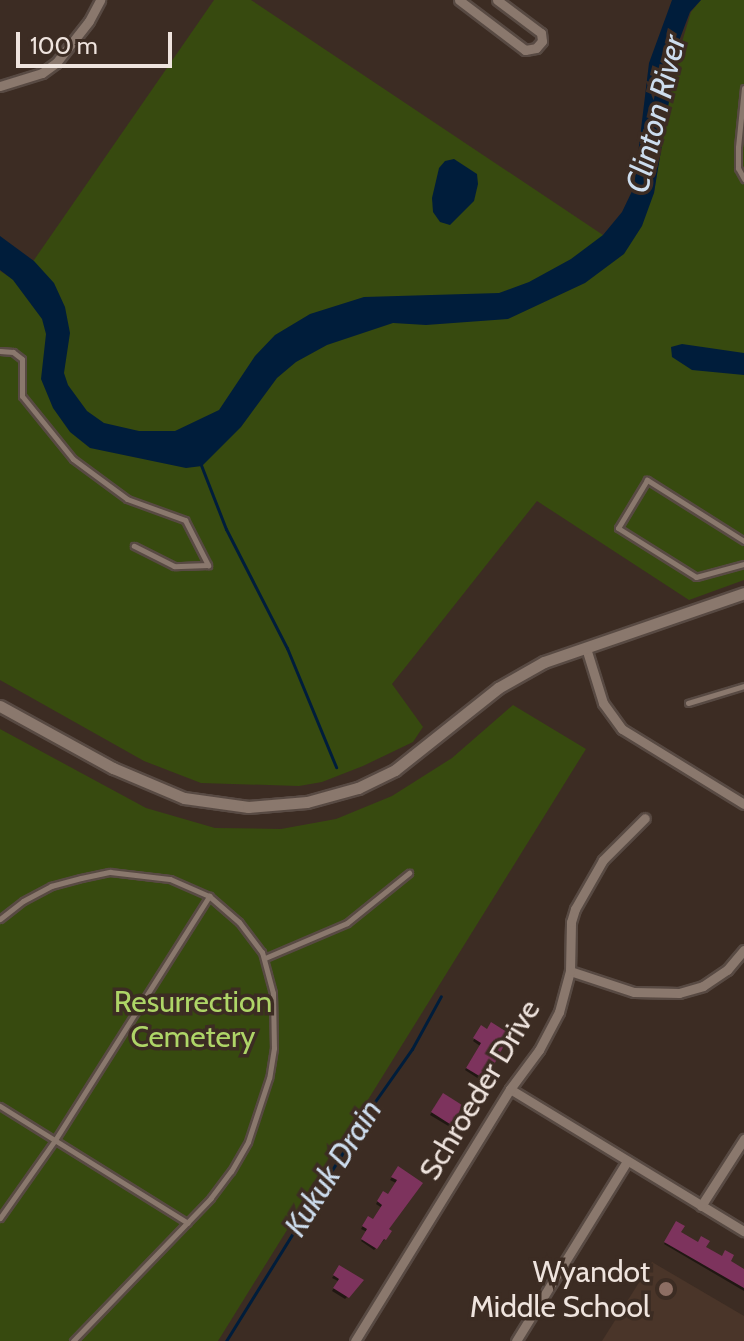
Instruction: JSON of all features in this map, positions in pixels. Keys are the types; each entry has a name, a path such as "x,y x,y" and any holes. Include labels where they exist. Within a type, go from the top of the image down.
{"street":[{"path":"0,86 42,73 56,63 83,30 100,0"},
{"path":"459,0 525,50 536,48 542,41 541,33 497,0"},
{"path":"0,706 113,768 166,792 227,806 283,805 334,797 375,781 422,752 522,673 744,593"},
{"path":"586,648 603,703 622,729 744,804"},
{"name":"Schroeder Drive","path":"355,1341 510,1089 539,1050 559,1012 570,971 575,909 603,860 645,818"},
{"path":"570,971 634,992 656,995 679,993 703,986 727,970 744,950"},
{"path":"510,1089 744,1231"},
{"path":"701,1206 744,1139"},
{"path":"516,1341 627,1161"}],"lane":[{"path":"744,88 738,168 744,179"},
{"path":"0,351 13,352 22,359 22,396 73,459 127,499 185,520 208,565 174,566 134,546"},
{"path":"744,541 647,480 618,528 696,577 744,566"},
{"path":"688,703 744,686"},
{"path":"0,919 23,901 51,886 110,872 170,879 209,896 239,922 265,958 275,1018 274,1048 260,1111 231,1171 188,1223 73,1341"},
{"path":"265,958 347,923 409,873"},
{"path":"0,1218 55,1140 209,896"},
{"path":"0,1106 188,1223"}],"shaded area":[{"name":"Wyandot Middle School","path":"652,1262 744,1316 744,1341 602,1341"}],"green space":[{"path":"214,0 251,0 603,235 624,253 654,193 672,75 691,12 701,0 744,0 744,580 689,600 537,501 392,684 423,727 413,742 322,782 299,786 201,783 144,761 0,680 0,271 13,279 34,260"},
{"name":"Resurrection Cemetery","path":"513,705 586,749 218,1341 0,1341 0,729 146,808 215,828 281,829 336,819 392,796 452,758"}],"water":[{"name":"Clinton River","path":"672,0 701,0 690,12 679,41 654,193 642,226 624,254 585,283 508,319 426,325 393,323 327,345 296,362 277,378 241,427 202,466 186,468 90,448 70,432 53,408 41,379 46,334 42,319 13,280 0,270 0,236 34,261 54,283 65,307 70,333 64,373 68,385 87,411 104,423 139,431 175,431 219,410 255,356 275,335 310,314 364,297 499,293 529,282 571,259 603,235 622,212 634,187 649,63"},
{"path":"454,159 477,174 478,184 474,201 450,225 440,222 433,212 432,198 439,168 445,161"},
{"path":"682,344 744,353 744,375 692,370 672,357 671,347"}],"building":[{"path":"491,1022 510,1034 486,1080 466,1068 481,1043 473,1038 481,1025 487,1029"},
{"path":"443,1093 462,1105 453,1126 431,1112"},
{"path":"398,1166 423,1183 377,1249 361,1239 367,1229 362,1226 368,1216 373,1219 382,1205 377,1201 383,1191 388,1194 397,1180 391,1177"},
{"path":"676,1221 685,1226 681,1232 698,1242 701,1236 710,1241 706,1247 722,1256 725,1250 734,1255 731,1261 744,1269 744,1288 664,1242"},
{"path":"339,1265 364,1280 349,1298 333,1288 339,1279 333,1275"}],"waterway":[{"name":"Kukuk Drain","path":"201,465 226,529 287,648 336,767"},
{"name":"Kukuk Drain","path":"226,1341 369,1110 412,1049 441,996"}],"place":[{"name":"Wyandot Middle School","path":"666,1289"}]}
